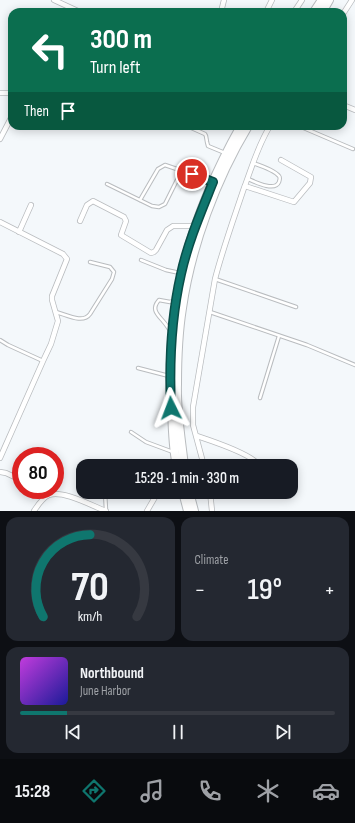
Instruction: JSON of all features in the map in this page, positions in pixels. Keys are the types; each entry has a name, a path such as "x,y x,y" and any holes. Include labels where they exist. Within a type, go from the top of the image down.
{"highway":[{"path":"175,459 170,376 172,334 181,273 195,226 213,182 239,130"},
{"path":"183,459 176,385 178,348 184,294 188,273 203,224 218,184 246,130"},
{"path":"185,499 188,511"},
{"path":"191,499 194,511"}],"street":[{"path":"54,0 71,8"},
{"path":"0,139 8,124"},
{"path":"202,459 194,425 193,408 215,279 220,258 253,163 268,130"},
{"path":"245,186 294,202 310,183 311,177 281,160"},
{"path":"80,221 87,205 92,201 124,217 126,221 121,235 151,253 156,250 169,227 195,226"},
{"path":"19,232 31,205"},
{"path":"0,222 66,256 67,259 52,296 58,321 52,340 0,458"},
{"path":"197,436 226,446 251,459"},
{"path":"0,472 12,476"},
{"path":"34,511 44,498 50,495 58,494 75,498 106,511"},
{"path":"147,511 154,499"},
{"path":"211,499 212,511"}],"lane":[{"path":"196,130 205,134 208,146 226,154"},
{"path":"308,130 353,149"},
{"path":"248,179 274,186 277,185 280,179 278,174 253,163"},
{"path":"140,200 158,169 162,166 182,170 213,182"},
{"path":"107,184 155,207 163,206 167,201 182,170"},
{"path":"141,260 166,270 181,273"},
{"path":"56,312 82,319 88,318 112,279 114,272 110,267 90,262"},
{"path":"215,279 296,307"},
{"path":"172,334 163,321 157,316 155,310 156,303 159,300 170,302 176,299"},
{"path":"210,312 355,365"},
{"path":"260,398 279,336"},
{"path":"0,340 43,361"},
{"path":"138,368 170,376"},
{"path":"131,432 172,459"},
{"path":"105,499 106,511"}],"route":[{"path":"171,408 170,355 176,297 181,273 195,226 213,182 192,174"}]}
